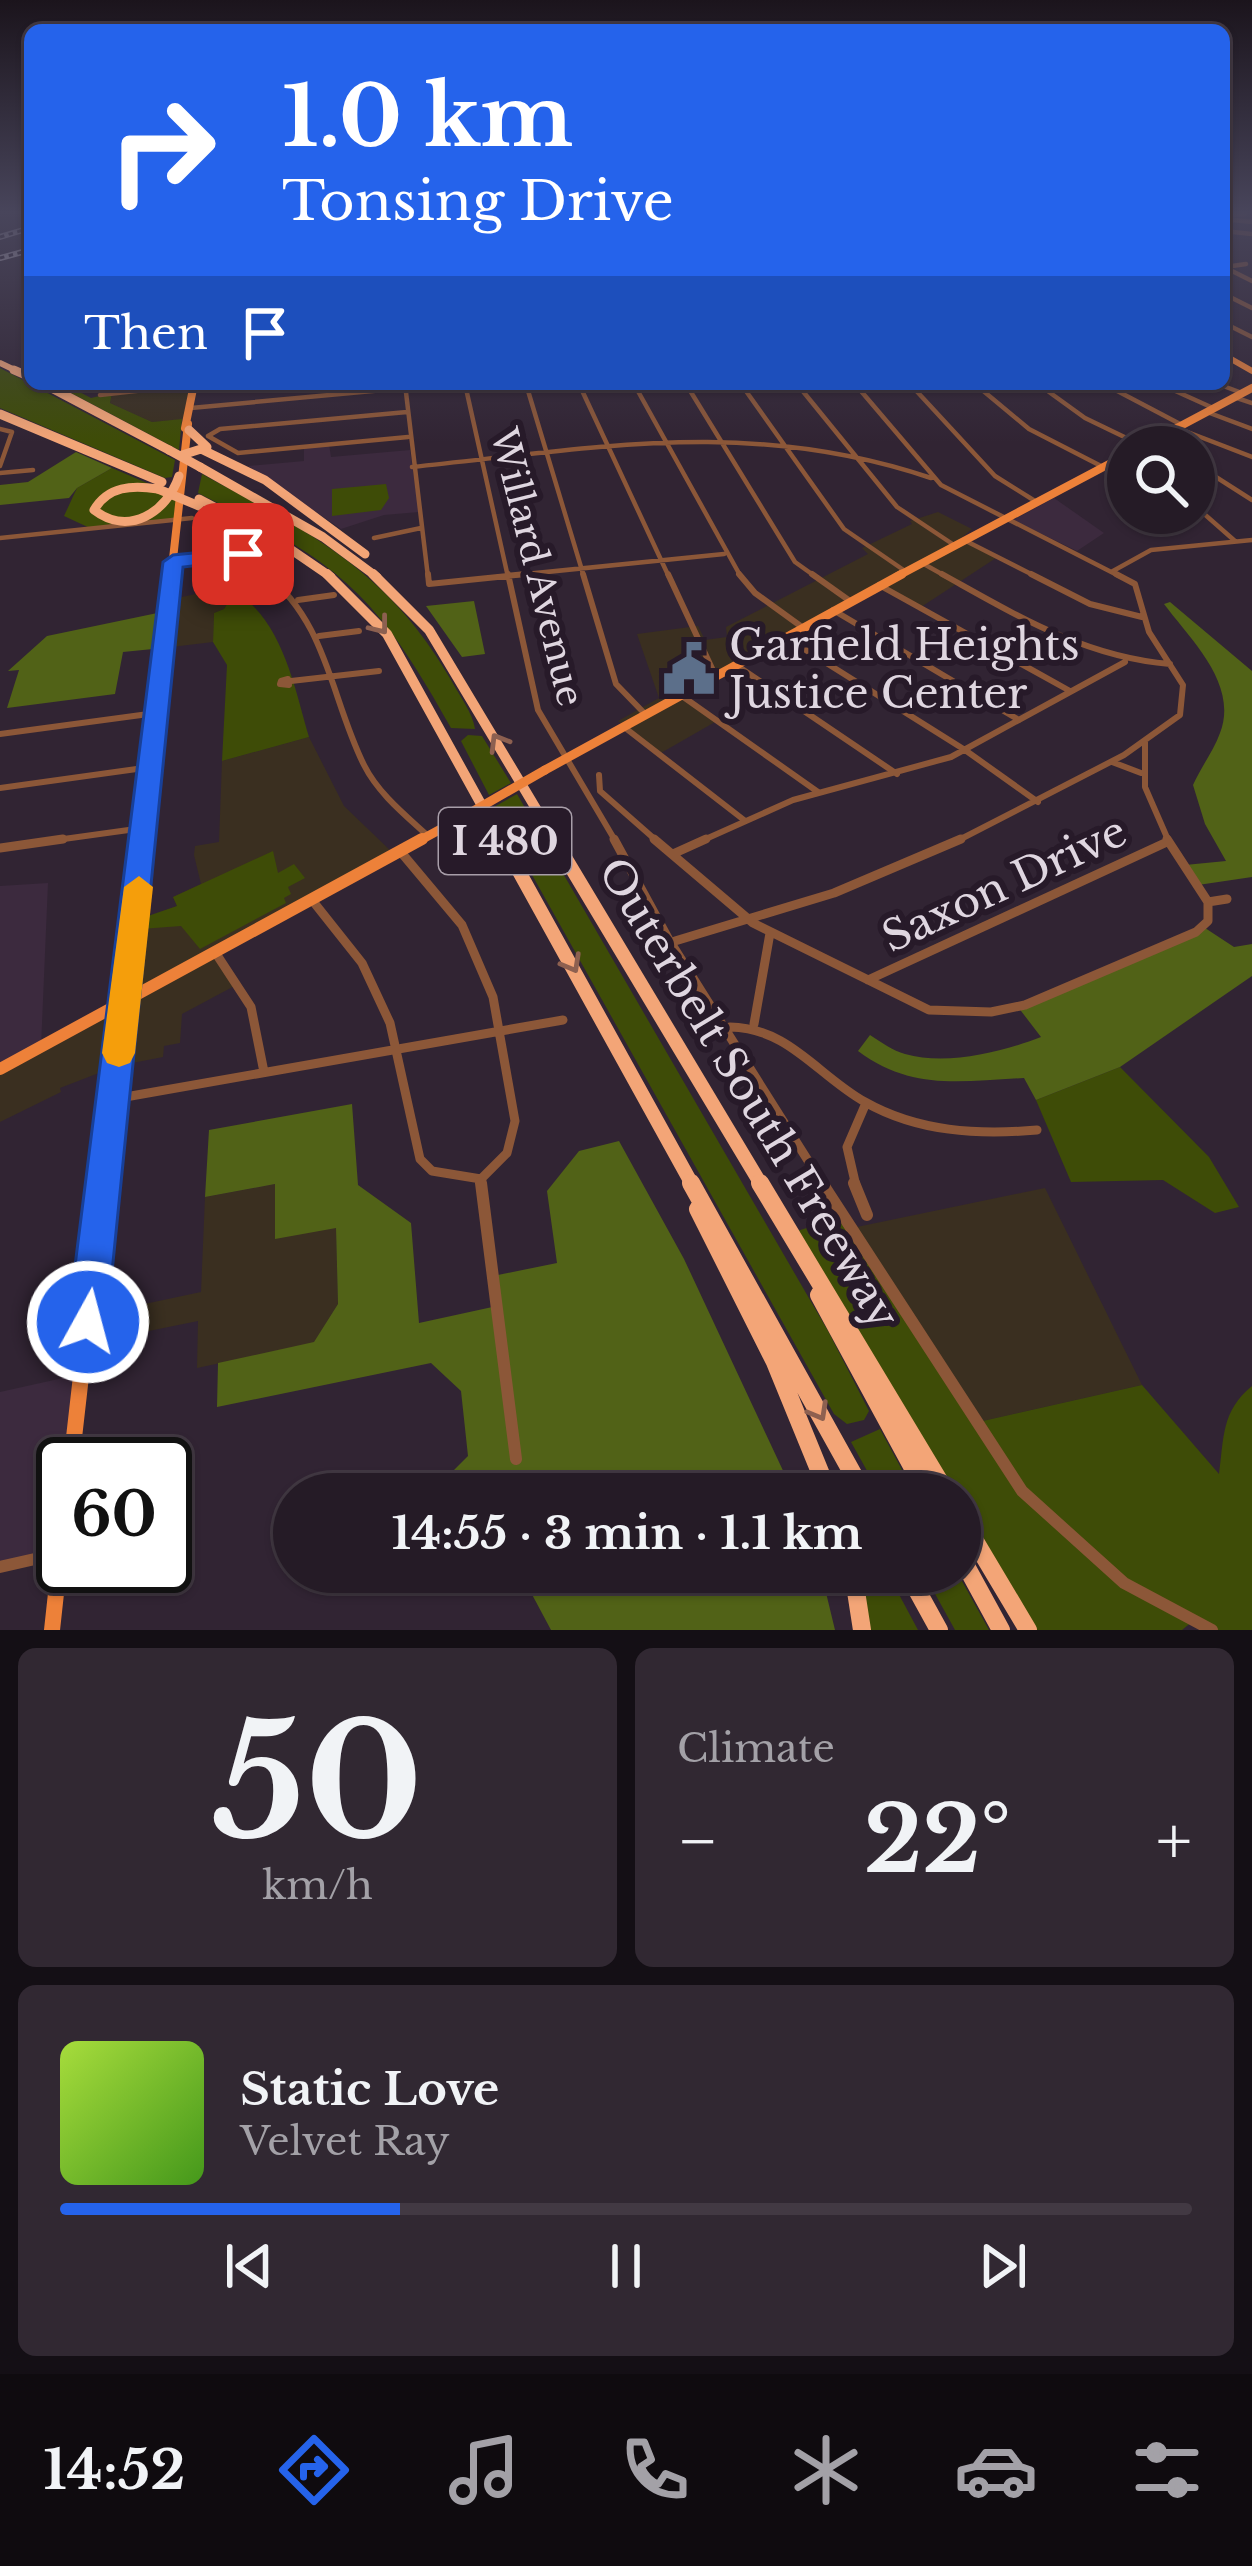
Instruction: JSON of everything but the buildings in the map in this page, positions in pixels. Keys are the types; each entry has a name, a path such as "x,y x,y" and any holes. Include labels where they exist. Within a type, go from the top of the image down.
{"highway":[{"name":"Outerbelt South Freeway","path":"55,390 342,546 400,596 441,647 934,1473"},
{"path":"0,414 160,486"},
{"path":"189,427 195,440 348,540 393,580 400,596"},
{"path":"184,454 204,449 223,458"},
{"path":"160,486 121,489 101,498 94,511 101,518 117,521 148,516 168,501 179,476"},
{"name":"Outerbelt South Freeway","path":"160,486 293,548 364,605 400,653 852,1473"},
{"path":"728,1127 916,1473"},
{"path":"681,1163 723,1263 775,1362 821,1473"},
{"path":"981,1551 1030,1630"},
{"path":"856,1593 862,1630"},
{"path":"919,1593 939,1630"},
{"path":"981,1593 1001,1630"}],"main road":[{"path":"1179,426 1252,388"},
{"path":"178,517 179,476 194,390"},
{"path":"74,1437 184,454"},
{"path":"0,1069 833,610 1107,465"},
{"path":"52,1630 56,1593"}],"street":[{"path":"100,395 143,390"},
{"path":"190,407 364,390"},
{"path":"405,390 429,584 724,554"},
{"name":"Willard Avenue","path":"466,390 538,710 722,1029 1022,1491 1124,1582 1212,1630"},
{"path":"528,390 616,684 646,715"},
{"path":"582,390 716,676"},
{"path":"637,390 724,554 755,593 802,627"},
{"path":"690,390 795,562 850,601"},
{"path":"744,390 844,529 905,571"},
{"path":"802,390 902,512 1090,604 1142,617"},
{"path":"860,390 932,479"},
{"path":"916,390 995,476 1036,501"},
{"path":"983,390 1029,429 1103,467"},
{"path":"1046,390 1107,428"},
{"path":"1115,390 1179,426"},
{"path":"1172,390 1252,428"},
{"path":"1229,390 1252,403"},
{"path":"407,412 212,431 209,437 238,453 408,436"},
{"path":"4,429 12,435 0,470 34,470"},
{"path":"412,467 719,440 780,440 854,451 932,479 1135,584 1142,617 1183,686 1180,715 1145,742 1038,802 753,923 675,941"},
{"path":"1215,441 1252,457"},
{"path":"1215,472 1252,500"},
{"path":"0,538 192,518"},
{"path":"1215,524 1236,542"},
{"path":"374,538 421,528"},
{"path":"1113,571 1151,550 1252,540"},
{"path":"173,562 243,554"},
{"path":"217,558 267,578 296,600 319,636 372,779 427,836"},
{"path":"922,562 1094,653 1125,662 1172,664"},
{"path":"879,585 1071,692"},
{"path":"296,600 334,595"},
{"path":"833,610 1020,720"},
{"path":"319,636 358,631"},
{"path":"785,637 1038,802"},
{"path":"675,853 744,820 819,793 899,775 964,750 1125,662"},
{"path":"736,665 899,775"},
{"path":"291,681 379,670"},
{"path":"682,696 819,793"},
{"path":"0,734 156,713"},
{"path":"624,727 744,820"},
{"path":"599,775 600,791 753,923 929,1010 992,1012 1024,1005 1196,932 1208,921 1208,902 1167,842 1141,773 1145,742"},
{"path":"1110,761 1141,773"},
{"path":"0,788 151,767"},
{"path":"0,848 143,828"},
{"name":"Saxon Drive","path":"867,980 1167,842"},
{"path":"400,850 463,925 485,974 500,1031 514,1137 507,1153 481,1179"},
{"path":"1208,902 1227,899"},
{"path":"312,900 362,963 398,1049 420,1159 432,1171 481,1179"},
{"path":"754,1024 770,933"},
{"path":"215,952 251,1002 260,1028 264,1072"},
{"path":"114,1099 563,1020"},
{"path":"730,1027 754,1024 786,1040 824,1076 866,1103 913,1122 999,1135 1037,1130"},
{"path":"866,1103 846,1137 848,1163 867,1215"},
{"path":"481,1179 516,1459"},
{"path":"0,1567 36,1559"}],"shaded area":[{"path":"193,390 189,419 152,422 110,403 112,393"},
{"path":"329,444 331,457 410,450 419,512 384,515 341,529 248,466 304,461 304,447"},
{"path":"1054,498 1104,533 1077,551 1013,520"},
{"path":"938,512 972,529 960,539 996,558 918,609 878,588 682,699 715,722 661,753 618,721 659,698 637,634 698,626 705,640 727,637 726,627 868,554 862,548 912,524 910,521"},
{"path":"226,587 235,591 224,609 214,613 213,642 163,648 169,600"},
{"path":"309,737 344,806 394,854 216,952 240,983 182,1014 180,1043 164,1046 163,1057 117,1066 60,1088 61,1092 0,1122 0,1069 124,1002 135,922 177,906 173,897 201,884 195,846 219,842 222,761"},
{"path":"48,883 41,1047 0,1069 0,886"},
{"path":"275,1184 336,1227 338,1304 314,1343 197,1368 198,1321 85,1344 88,1316 201,1292 205,1197"},
{"path":"1045,1188 1142,1385 974,1423 852,1228"},
{"path":"81,1374 68,1437 36,1437 36,1559 0,1567 0,1392"}],"green space":[{"path":"0,368 24,381 24,390 42,390 175,460 172,477 165,478 0,408"},
{"path":"65,390 91,398 112,393 110,403 152,422 182,419 179,450"},
{"path":"76,452 112,468 77,488 69,498 0,505 0,485 28,482"},
{"path":"112,468 182,498 178,520 92,529 64,516 77,488"},
{"path":"202,474 311,536 373,582 426,642 475,729 451,728 399,643 348,585 286,540 198,493"},
{"path":"386,484 389,498 381,510 332,516 332,489"},
{"path":"235,591 276,637 309,737 222,761 227,665 213,642 214,613 224,609"},
{"path":"474,601 485,654 462,657 426,606"},
{"path":"1170,602 1252,671 1252,877 1198,885 1185,865 1226,861 1205,824 1193,785 1217,739 1223,697 1209,663 1164,604"},
{"path":"167,611 163,648 123,652 115,694 7,708 19,670 8,671 47,636"},
{"path":"468,735 482,736 511,783 489,795 461,741"},
{"path":"517,794 828,1331 869,1411 864,1420 847,1424 834,1414 494,807"},
{"path":"273,851 278,873 294,864 305,878 288,887 291,894 284,898 286,903 200,949 181,926 141,929 142,918 177,906 173,897"},
{"path":"1202,926 1234,947 1252,944 1252,976 1120,1067 1036,1100 1024,1078 917,1078 858,1051 870,1035 901,1053 938,1059 992,1052 1041,1037 1018,1007"},
{"path":"1120,1067 1209,1157 1239,1207 1215,1213 1163,1180 1071,1182 1036,1100"},
{"path":"352,1104 358,1185 411,1223 419,1323 497,1306 493,1276 557,1263 547,1191 579,1151 619,1141 684,1259 784,1473 451,1473 468,1456 461,1391 431,1363 217,1407 218,1363 314,1342 338,1304 336,1228 275,1239 275,1184 205,1197 209,1130"},
{"path":"844,1216 974,1423 1142,1385 1219,1474 1229,1416 1252,1386 1252,1630 1212,1630 1193,1621 1182,1630 1032,1630 981,1549 981,1473 934,1473 791,1233"},
{"path":"880,1429 904,1473 868,1473 851,1442"},
{"path":"531,1593 826,1593 835,1630 551,1630"},
{"path":"863,1593 898,1593 918,1630 868,1630"},
{"path":"935,1593 969,1593 989,1630 955,1630"}],"slow traffic":[{"path":"119,1053 139,887"}],"place":[{"name":"Garfield Heights Justice Center","path":"689,669"}],"route":[{"path":"88,1322 173,562 243,554"}]}
